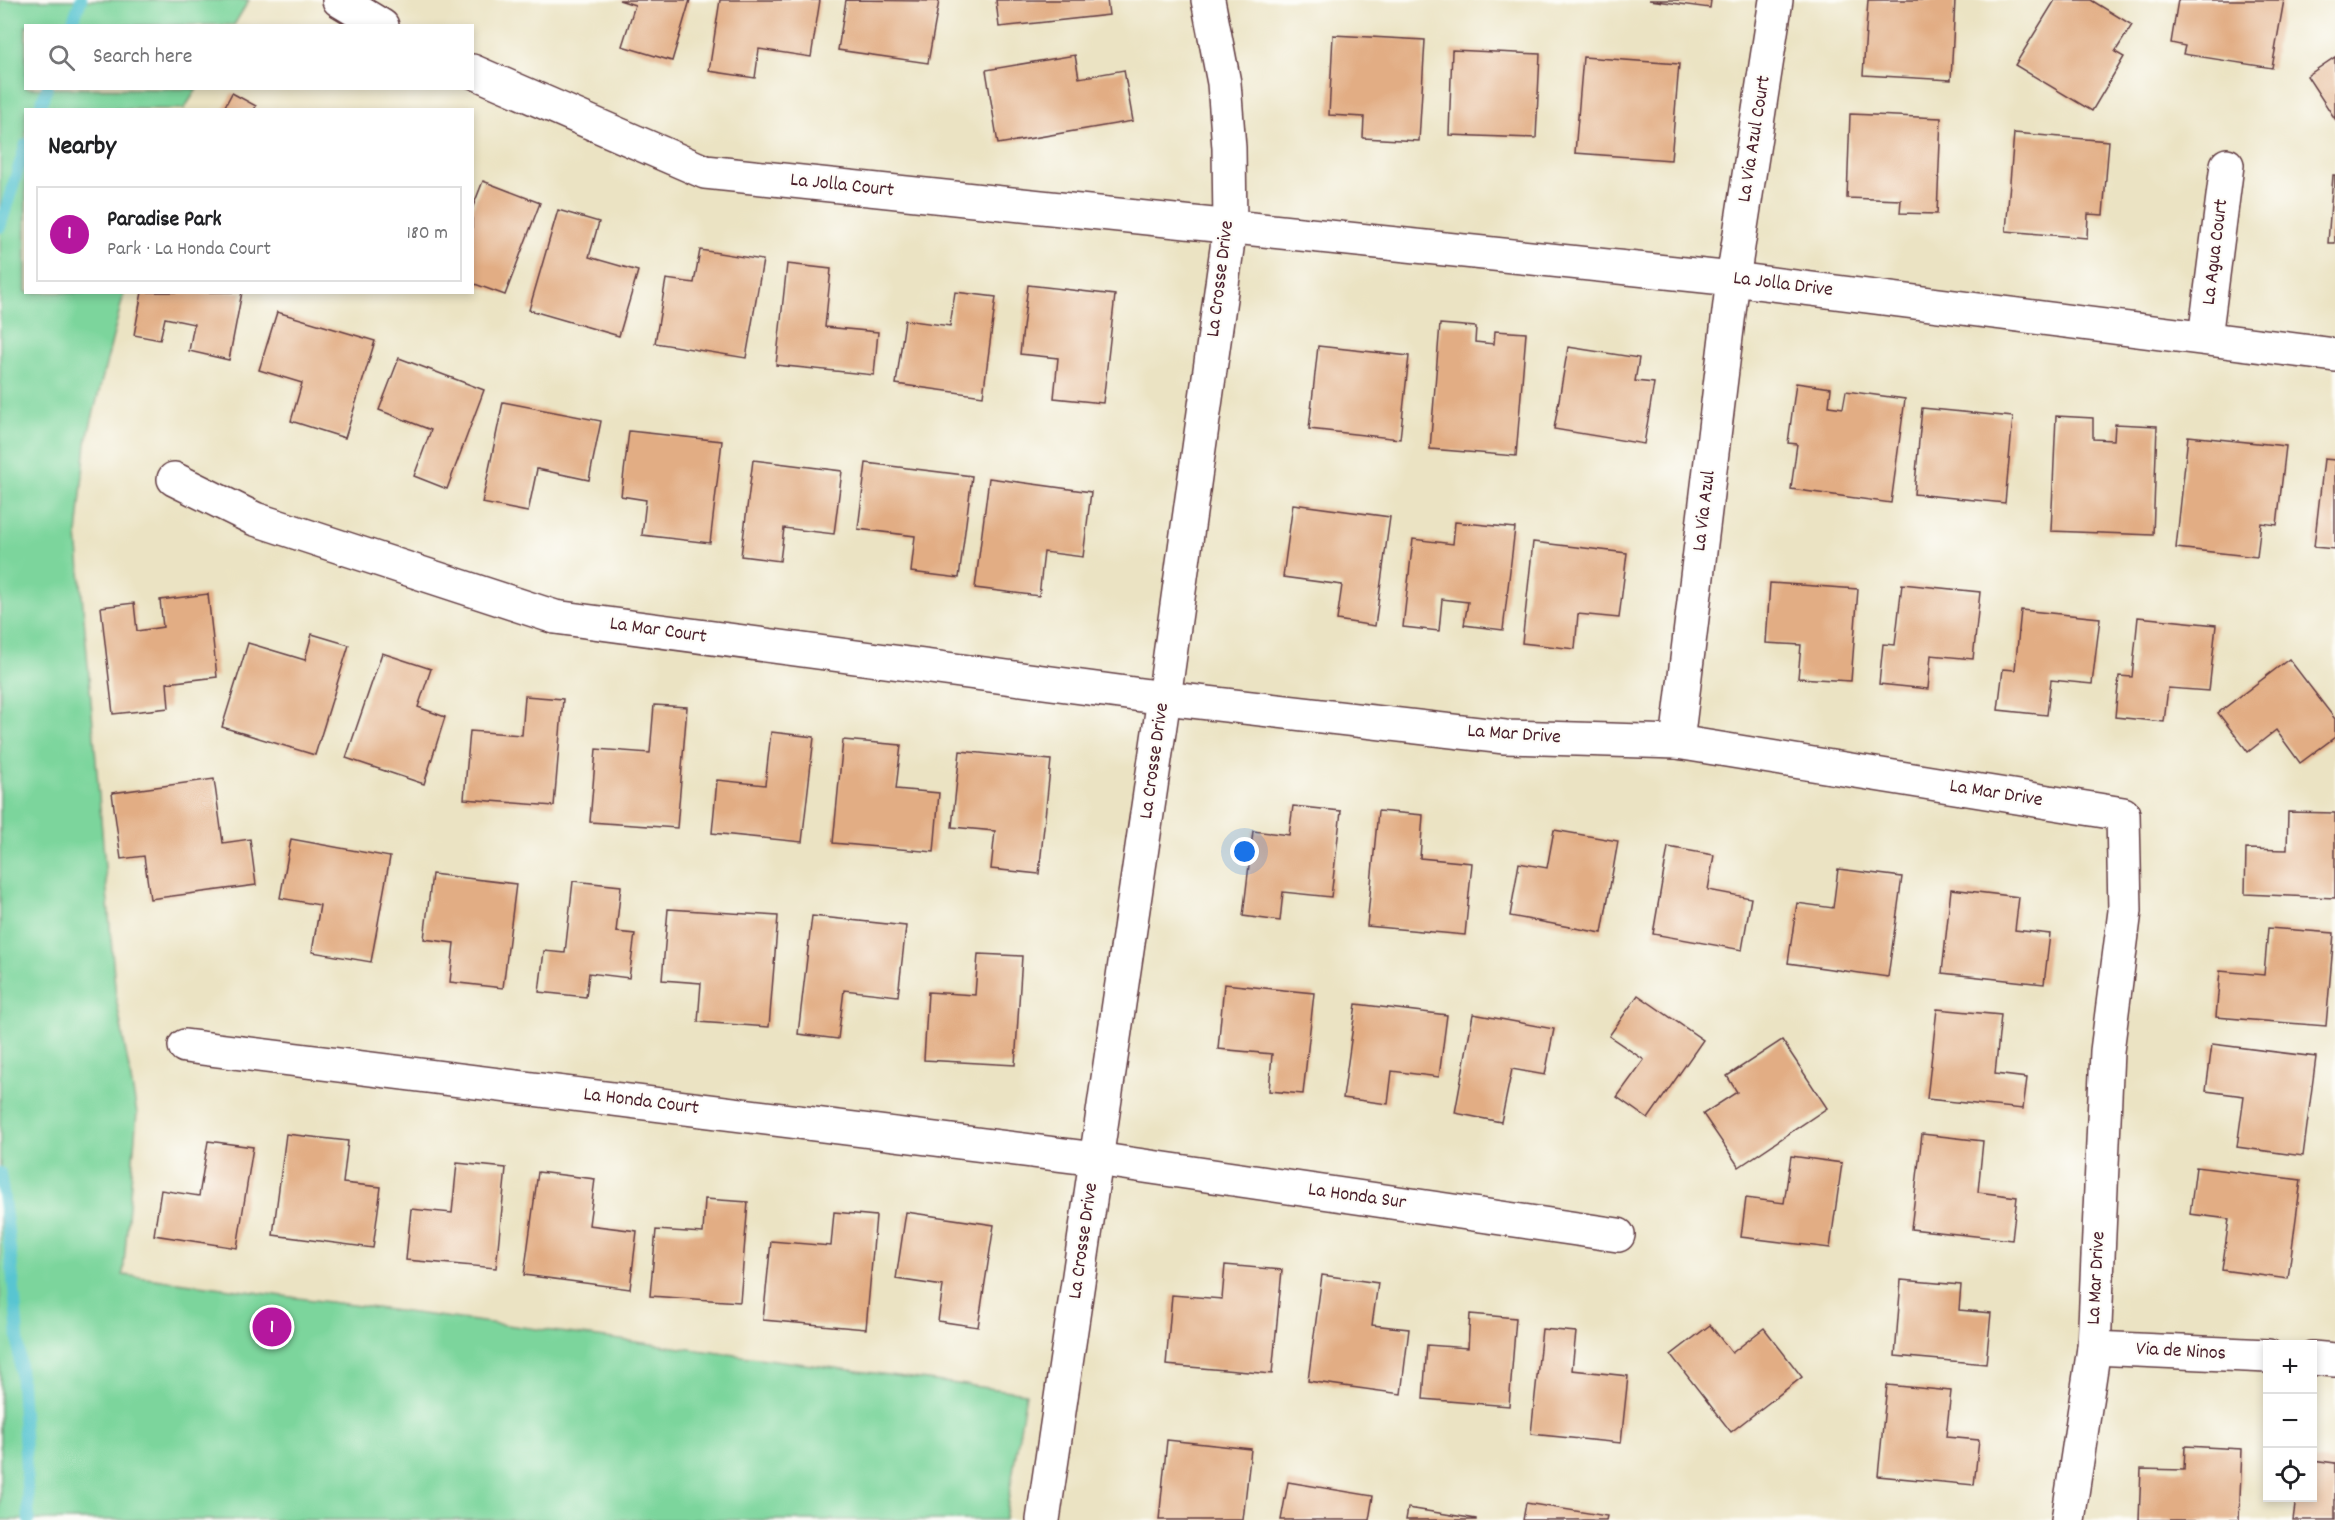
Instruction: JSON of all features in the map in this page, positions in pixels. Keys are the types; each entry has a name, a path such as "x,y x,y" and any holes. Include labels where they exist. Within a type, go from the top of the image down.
{"street":[{"path":"339,0 379,24"},
{"name":"La Crosse Drive","path":"1043,1520 1164,698 1230,227 1229,148 1224,83 1208,0"},
{"name":"La Via Azul Court","path":"1733,279 1776,0"},
{"name":"La Jolla Court","path":"474,72 705,172 1230,227"},
{"name":"La Agua Court","path":"2205,338 2227,165"},
{"name":"La Jolla Drive","path":"1230,227 1733,279 2335,355"},
{"name":"La Via Azul","path":"1677,742 1733,279"},
{"name":"La Mar Court","path":"174,479 255,519 555,617 1164,698"},
{"name":"La Mar Drive","path":"1164,698 1505,737 1677,742 2123,814 2125,911 2107,1051 2094,1348 2068,1520"},
{"name":"La Honda Court","path":"185,1046 1096,1159"},
{"name":"La Honda Sur","path":"1096,1159 1618,1235"},
{"name":"Via de Ninos","path":"2094,1348 2263,1356"},
{"path":"2317,1358 2335,1360"}],"green space":[{"path":"0,0 249,0 235,24 24,24 24,90 196,90 185,108 24,108 24,294 124,294 86,443 77,535 116,998 137,1113 123,1275 1026,1393 1005,1520 0,1520"}],"building":[{"path":"619,0 690,0 672,61 622,46 635,5"},
{"path":"720,0 820,0 811,57 759,49 755,78 709,71"},
{"path":"846,0 939,1 928,63 838,50"},
{"path":"996,0 1107,0 1109,15 999,27"},
{"path":"1649,0 1711,0 1710,8"},
{"path":"1868,0 1955,0 1951,80 1863,75"},
{"path":"2055,0 2091,0 2132,25 2115,52 2124,57 2092,111 2015,65"},
{"path":"2178,0 2284,0 2272,68 2183,54 2185,46 2171,43"},
{"path":"1333,35 1425,40 1419,141 1363,138 1364,117 1329,115"},
{"path":"1452,50 1540,54 1536,138 1449,135"},
{"path":"1075,55 1079,78 1124,70 1133,121 998,144 986,70"},
{"path":"1583,57 1679,64 1671,160 1575,153"},
{"path":"2335,57 2335,119 2307,76"},
{"path":"232,93 256,106 255,108 224,108"},
{"path":"1850,114 1941,118 1937,214 1900,213 1901,200 1847,198"},
{"path":"2014,133 2109,141 2103,215 2088,214 2087,238 2006,231"},
{"path":"2333,175 2335,175 2335,243 2328,243"},
{"path":"483,181 540,203 505,295 474,284 474,204"},
{"path":"558,210 599,222 589,257 638,271 619,336 529,310"},
{"path":"700,250 763,260 746,358 655,343 666,279 694,283"},
{"path":"787,264 831,269 825,327 878,332 874,375 776,365"},
{"path":"1028,285 1115,295 1103,403 1054,398 1058,358 1020,354"},
{"path":"955,292 996,297 983,396 896,384 905,320 950,326"},
{"path":"142,294 242,294 229,360 189,351 194,324 165,318 160,340 134,335"},
{"path":"277,312 375,341 345,438 291,421 302,383 259,370"},
{"path":"1440,324 1476,327 1475,342 1494,344 1495,331 1526,333 1516,456 1430,449"},
{"path":"1318,346 1409,356 1400,439 1309,429"},
{"path":"1568,347 1639,358 1635,381 1654,383 1644,444 1554,429"},
{"path":"399,358 484,390 447,489 414,476 431,430 379,410"},
{"path":"1796,383 1831,388 1829,406 1843,408 1846,391 1905,399 1891,503 1791,489 1797,444 1788,443"},
{"path":"503,402 601,421 589,480 537,469 528,512 482,503"},
{"path":"1922,408 2013,417 2005,503 1914,494"},
{"path":"2056,416 2093,418 2093,439 2114,440 2115,424 2157,426 2153,535 2051,531"},
{"path":"629,431 722,441 710,543 642,535 646,500 621,496"},
{"path":"2188,436 2286,446 2277,525 2261,523 2257,557 2176,548"},
{"path":"2324,459 2335,460 2335,549 2314,547"},
{"path":"753,460 842,471 834,534 784,528 780,561 741,556"},
{"path":"866,463 972,476 959,578 911,572 915,536 858,529"},
{"path":"989,478 1091,492 1083,557 1044,552 1039,596 975,588"},
{"path":"1293,504 1390,517 1375,626 1337,620 1342,585 1283,577"},
{"path":"1455,522 1515,528 1503,630 1464,625 1468,602 1442,599 1439,631 1403,627 1413,539 1453,544"},
{"path":"1533,542 1627,553 1619,618 1578,614 1575,649 1522,643"},
{"path":"1770,583 1858,589 1851,681 1798,678 1801,645 1766,643"},
{"path":"1902,584 1980,592 1973,659 1931,655 1928,689 1879,684 1883,644 1895,645"},
{"path":"208,594 217,677 167,683 169,708 113,714 101,607 134,603 137,631 163,627 160,600"},
{"path":"2021,610 2100,618 2092,684 2051,680 2047,715 1998,710 2003,669 2015,670"},
{"path":"2138,617 2216,625 2209,691 2168,688 2164,722 2115,717 2119,676 2132,677"},
{"path":"312,634 349,645 315,755 222,727 248,643 305,660"},
{"path":"382,653 431,669 418,707 445,717 424,784 346,758"},
{"path":"2289,659 2335,719 2335,737 2300,763 2276,730 2248,752 2218,713"},
{"path":"525,696 563,699 554,806 464,799 470,731 522,735"},
{"path":"654,705 687,707 677,828 590,822 596,749 650,753"},
{"path":"771,732 814,737 802,842 712,833 717,780 765,785"},
{"path":"843,740 901,745 896,789 939,793 934,852 833,843"},
{"path":"960,751 1051,760 1039,874 991,869 995,831 952,827"},
{"path":"214,779 223,843 250,839 256,885 150,899 144,856 121,859 112,793"},
{"path":"1293,806 1341,811 1331,897 1283,892 1280,921 1243,916 1253,831 1289,835"},
{"path":"1378,811 1423,815 1420,858 1472,863 1465,935 1367,926"},
{"path":"2288,812 2335,813 2335,898 2245,894 2246,849 2287,850"},
{"path":"1554,830 1618,841 1602,933 1510,916 1519,863 1547,868"},
{"path":"291,839 390,857 371,962 312,952 320,905 280,898"},
{"path":"1668,847 1714,855 1708,890 1751,898 1742,950 1653,934"},
{"path":"1838,869 1902,877 1888,977 1788,963 1797,903 1833,908"},
{"path":"432,874 516,884 503,988 450,982 454,943 424,939"},
{"path":"573,881 621,886 616,932 635,934 629,978 589,973 586,997 539,992 544,951 565,953"},
{"path":"1951,889 2019,897 2015,930 2050,934 2044,984 1942,973"},
{"path":"668,909 778,916 769,1027 698,1022 701,983 662,980"},
{"path":"812,916 906,926 898,996 844,990 838,1039 798,1034"},
{"path":"2268,928 2334,933 2326,1026 2216,1017 2220,971 2264,975"},
{"path":"978,954 1022,956 1015,1065 924,1060 928,992 975,995"},
{"path":"1224,984 1314,993 1303,1094 1269,1091 1272,1054 1218,1049"},
{"path":"1638,995 1703,1040 1648,1119 1617,1097 1644,1060 1609,1036"},
{"path":"1356,1004 1447,1015 1439,1077 1392,1071 1388,1104 1343,1098"},
{"path":"1937,1009 2001,1015 1995,1074 2027,1078 2023,1109 1927,1099"},
{"path":"1473,1014 1554,1029 1545,1075 1512,1069 1501,1122 1455,1113"},
{"path":"1782,1040 1827,1108 1739,1167 1703,1114 1737,1092 1727,1076"},
{"path":"2212,1044 2316,1057 2303,1156 2237,1147 2244,1096 2206,1091"},
{"path":"286,1134 348,1141 343,1183 381,1187 373,1248 273,1235"},
{"path":"1922,1134 1983,1141 1978,1192 2017,1197 2012,1240 1911,1229"},
{"path":"208,1141 253,1147 237,1248 154,1235 161,1190 199,1196"},
{"path":"1791,1156 1842,1163 1830,1248 1741,1237 1746,1198 1784,1203"},
{"path":"457,1163 506,1168 496,1268 406,1260 411,1209 452,1213"},
{"path":"2196,1167 2301,1180 2288,1279 2222,1270 2229,1219 2190,1214"},
{"path":"538,1172 595,1179 589,1225 637,1231 630,1289 524,1275"},
{"path":"705,1199 748,1202 740,1302 650,1296 656,1230 703,1233"},
{"path":"834,1212 876,1216 866,1329 763,1320 771,1241 831,1246"},
{"path":"906,1212 994,1225 978,1327 938,1321 943,1286 896,1279"},
{"path":"1225,1265 1282,1270 1272,1374 1166,1365 1172,1295 1222,1299"},
{"path":"1322,1275 1378,1283 1372,1325 1409,1329 1401,1394 1308,1381"},
{"path":"1901,1280 1961,1285 1959,1310 1991,1313 1986,1364 1895,1356"},
{"path":"1470,1314 1516,1318 1509,1406 1423,1399 1427,1345 1468,1348"},
{"path":"1710,1325 1732,1353 1764,1328 1802,1377 1731,1432 1671,1355"},
{"path":"1542,1329 1576,1332 1572,1370 1628,1376 1621,1443 1531,1434"},
{"path":"1887,1385 1951,1391 1946,1437 1979,1440 1974,1485 1878,1476"},
{"path":"1167,1440 1251,1449 1243,1520 1159,1520"},
{"path":"2185,1446 2242,1449 2239,1520 2139,1520 2141,1469 2184,1470"},
{"path":"2317,1461 2335,1463 2335,1520 2293,1520 2295,1502 2317,1502"},
{"path":"1288,1482 1373,1496 1369,1520 1281,1520"},
{"path":"1526,1503 1607,1516 1606,1520 1523,1520"},
{"path":"1408,1508 1476,1519 1476,1520 1406,1520"}],"waterway":[{"path":"72,24 81,0"},
{"path":"40,108 46,90"},
{"path":"0,227 24,150"},
{"path":"0,1173 15,1303 29,1520"}],"place":[{"name":"Paradise Park","path":"272,1327"}]}
